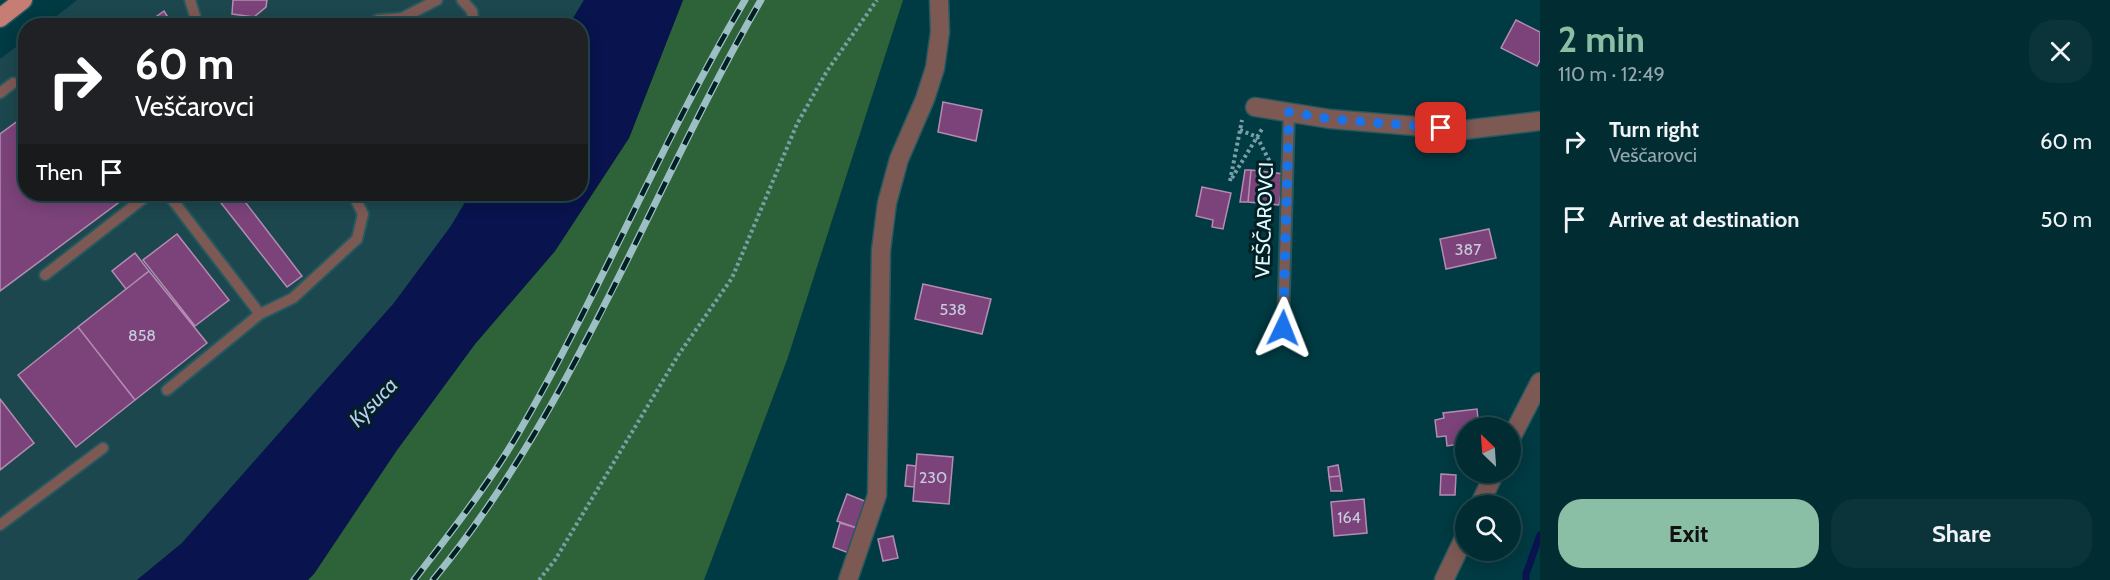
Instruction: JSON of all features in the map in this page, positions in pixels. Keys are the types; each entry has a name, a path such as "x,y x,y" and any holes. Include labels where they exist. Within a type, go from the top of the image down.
{"main road":[{"path":"0,18 23,0"}],"street":[{"path":"848,580 878,495 880,249 887,203 899,159 925,99 935,68 940,32 939,0"},
{"path":"1255,107 1330,119 1463,130 1540,122"},
{"path":"1521,419 1540,382"},
{"path":"1444,580 1455,557"}],"lane":[{"path":"190,0 196,18"},
{"path":"402,18 437,0"},
{"path":"462,0 472,10 473,18"},
{"path":"0,93 14,83"},
{"name":"VEŠČAROVCI","path":"1281,111 1288,169 1283,328"},
{"path":"45,275 140,201"},
{"path":"173,201 260,314"},
{"path":"167,390 260,314 293,298 357,239 363,214 356,201"},
{"path":"0,525 103,448"}],"path":[{"path":"539,580 555,560 679,354 732,278 797,124 827,71 877,0"},
{"name":"VEŠČAROVCI","path":"1255,107 1244,108 1230,181 1257,137"},
{"path":"1257,137 1281,111"},
{"path":"1240,130 1257,137 1274,168 1288,169"}],"shaded area":[{"path":"77,0 584,0 574,18 54,18"},
{"path":"18,45 18,201 466,201 451,226 394,303 182,543 137,580 0,580 0,59"}],"green space":[{"path":"683,0 903,0 787,360 704,580 308,580 397,450 475,344 555,251 629,138"}],"water":[{"path":"584,0 683,0 629,138 588,201 588,18 573,18"},
{"name":"Kysuca","path":"466,201 588,201 555,251 475,344 397,450 308,580 137,580 182,543 394,303 451,226"}],"building":[{"path":"233,0 267,0 266,7 254,17 232,14"},
{"path":"164,11 168,18 154,18"},
{"path":"1516,20 1540,32 1540,60 1537,66 1501,48"},
{"path":"943,102 982,110 976,141 938,132"},
{"path":"18,121 18,201 116,201 118,203 0,291 0,134"},
{"path":"1245,170 1251,170 1248,202 1240,202"},
{"path":"1251,170 1284,174 1279,205 1248,202"},
{"path":"1202,187 1231,193 1223,229 1212,227 1213,220 1196,216"},
{"path":"219,201 244,201 302,276 287,287"},
{"path":"1489,229 1496,258 1446,269 1440,239"},
{"path":"177,234 229,300 195,326 143,260"},
{"path":"135,253 149,271 126,289 112,271"},
{"path":"149,271 207,343 135,400 78,327"},
{"path":"923,284 991,299 982,334 915,319"},
{"path":"78,327 135,400 76,447 18,375"},
{"path":"0,399 34,443 0,470"},
{"path":"1477,409 1478,417 1455,417 1455,445 1447,446 1446,436 1437,437 1435,420 1444,418 1443,413"},
{"path":"917,454 953,457 949,504 913,501"},
{"path":"907,465 916,466 914,487 905,486"},
{"path":"1338,465 1340,476 1329,477 1328,467"},
{"path":"1441,474 1455,475 1455,495 1440,495"},
{"path":"1340,476 1342,491 1331,491 1329,477"},
{"path":"847,494 867,502 857,528 837,521"},
{"path":"1364,499 1367,533 1334,536 1331,502"},
{"path":"840,523 857,528 849,553 833,547"},
{"path":"893,536 898,558 883,561 878,539"}],"waterway":[{"path":"1526,580 1540,535"}],"railway":[{"path":"414,580 456,526 519,432 577,325 686,107 745,0"},
{"path":"433,580 483,514 528,444 570,371 721,72 761,0"}],"route":[{"path":"1283,328 1289,112 1330,119 1441,128"}]}
